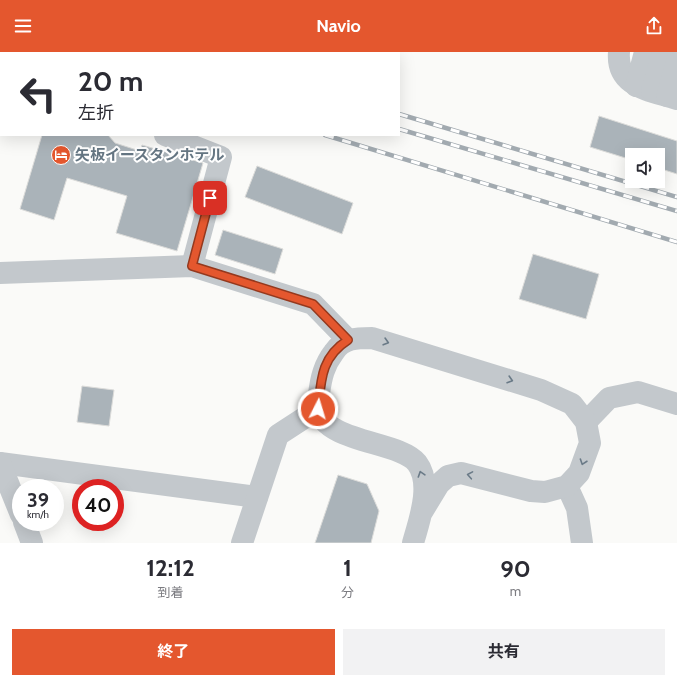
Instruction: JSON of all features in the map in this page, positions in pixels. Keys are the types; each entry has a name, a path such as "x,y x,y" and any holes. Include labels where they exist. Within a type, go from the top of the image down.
{"street":[{"path":"619,52 619,70 625,78 658,93"},
{"path":"645,52 658,93"},
{"path":"658,93 663,52"},
{"path":"658,93 677,61"},
{"path":"168,136 220,157 192,266"},
{"path":"0,273 192,266 313,304 348,340"},
{"path":"413,543 422,512 425,489 417,463 405,454 346,435 334,429 323,418 318,409 320,383 325,364 337,347 348,340 372,338 541,390 572,404 586,422 590,443 579,473 567,486 545,492 531,491 461,473 448,476 439,484 422,512"},
{"path":"586,422 609,398 638,392 677,404"},
{"path":"242,543 278,435 318,409"},
{"path":"12,493 0,463 257,497"},
{"path":"567,486 578,508 582,543"},
{"path":"27,531 32,543"}],"building":[{"path":"599,116 677,141 677,174 665,170 665,148 625,148 625,158 590,147"},
{"path":"42,136 109,136 115,143 140,151 142,145 203,163 177,251 116,233 127,196 67,178 54,220 20,209"},
{"path":"257,166 353,203 342,234 245,197"},
{"path":"223,230 283,249 275,274 215,255"},
{"path":"533,254 599,274 586,319 519,299"},
{"path":"82,386 114,390 109,426 77,422"},
{"path":"338,475 367,484 379,511 371,543 315,543"}],"railway":[{"path":"400,114 677,197"},
{"path":"400,129 677,211"},
{"path":"328,136 677,242"}],"place":[{"name":"矢板イースタンホテル","path":"61,155"}],"route":[{"path":"210,198 192,266 313,304 348,340 337,347 325,364 320,383 318,409"}]}
